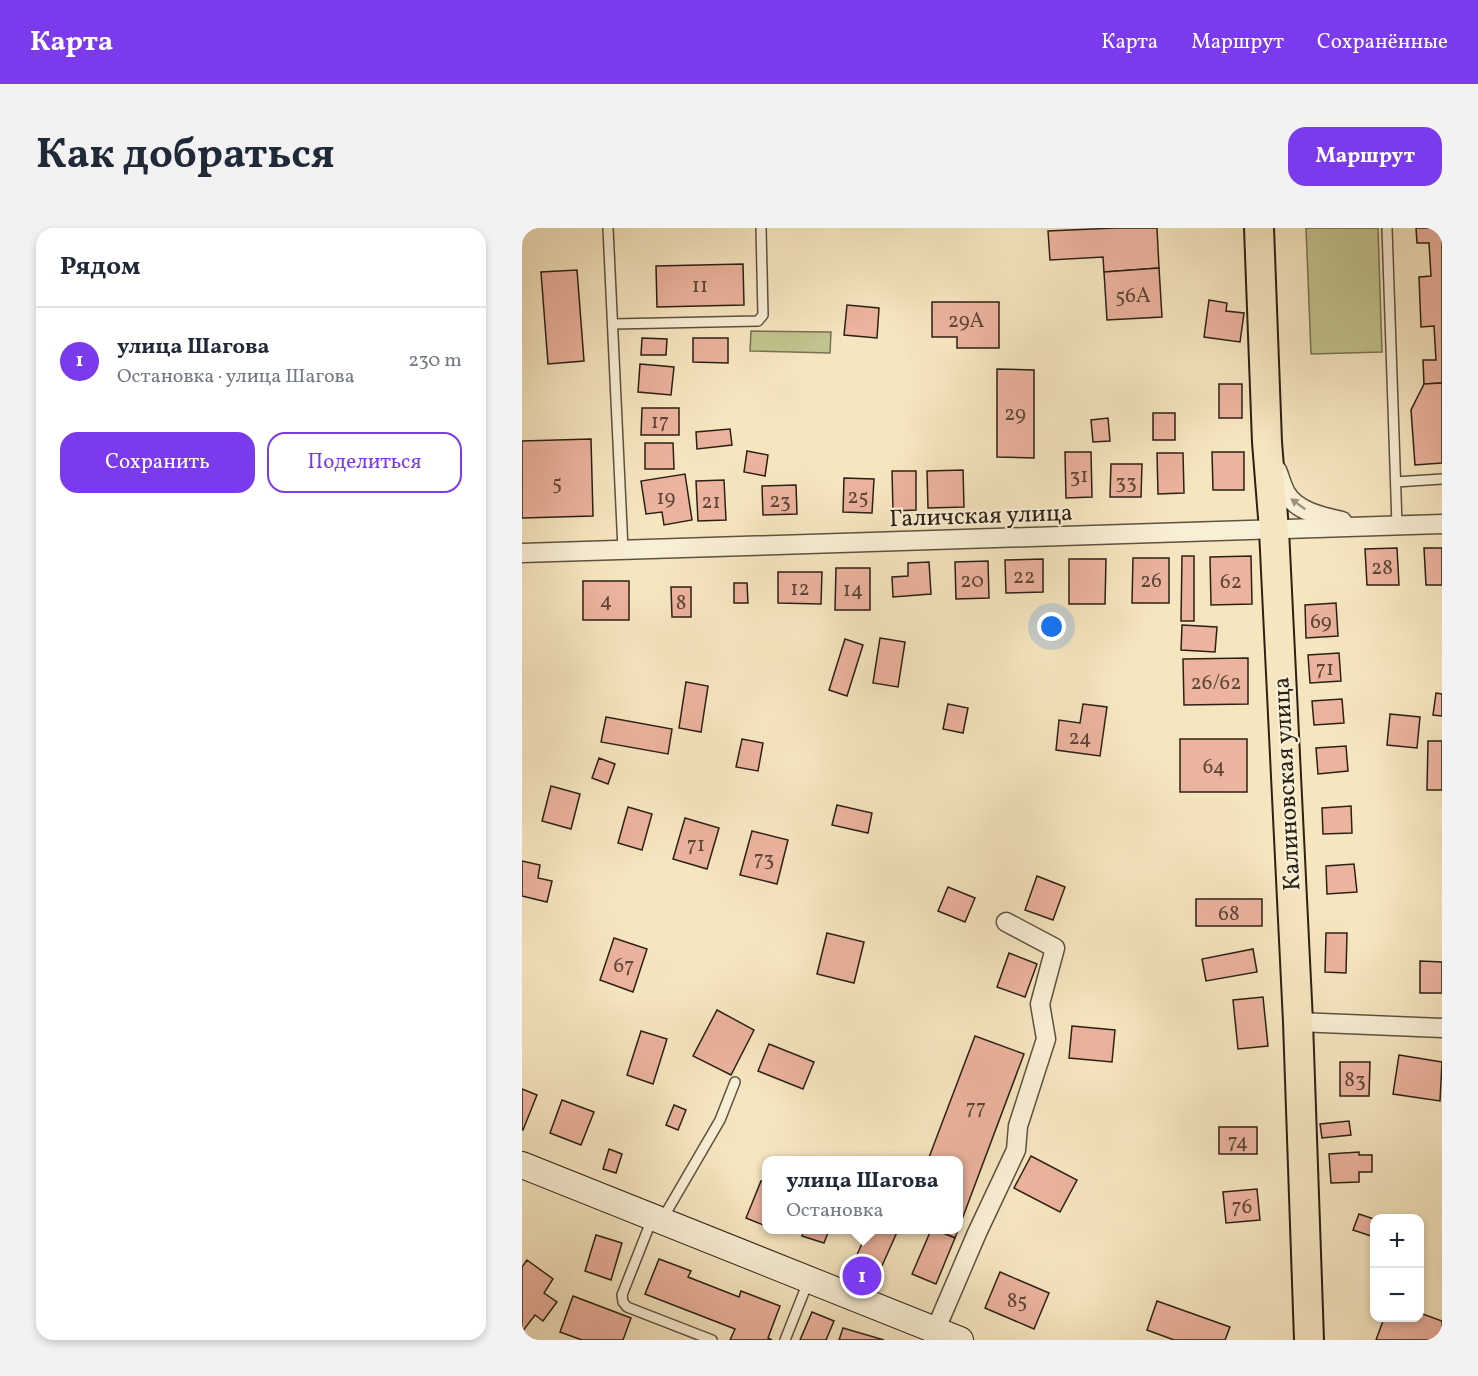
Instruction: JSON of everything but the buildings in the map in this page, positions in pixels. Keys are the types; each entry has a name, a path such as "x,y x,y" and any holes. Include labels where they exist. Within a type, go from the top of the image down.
{"main road":[{"name":"Калиновская улица","path":"1259,228 1267,442 1274,531 1298,1022 1309,1340"},
{"path":"522,1165 960,1340"}],"street":[{"path":"1267,442 1287,495 1300,507 1323,518 1373,526"},
{"name":"Галичская улица","path":"522,553 1442,524"},
{"path":"935,1330 1016,1150 1018,1126 1046,1039 1040,1004 1055,948 1006,922"},
{"path":"1298,1022 1442,1028"}],"lane":[{"path":"608,228 623,550"},
{"path":"613,324 758,321 763,315 761,228"},
{"path":"1387,228 1397,525"},
{"path":"1395,483 1442,479"},
{"path":"712,1340 627,1307 622,1302 622,1295 657,1219 720,1120 735,1082"},
{"path":"785,1340 809,1280"}],"green space":[{"path":"1306,228 1378,228 1382,352 1311,354"},
{"path":"751,331 831,332 830,353 750,351"}],"place":[{"name":"улица Шагова","path":"862,1276"}]}
